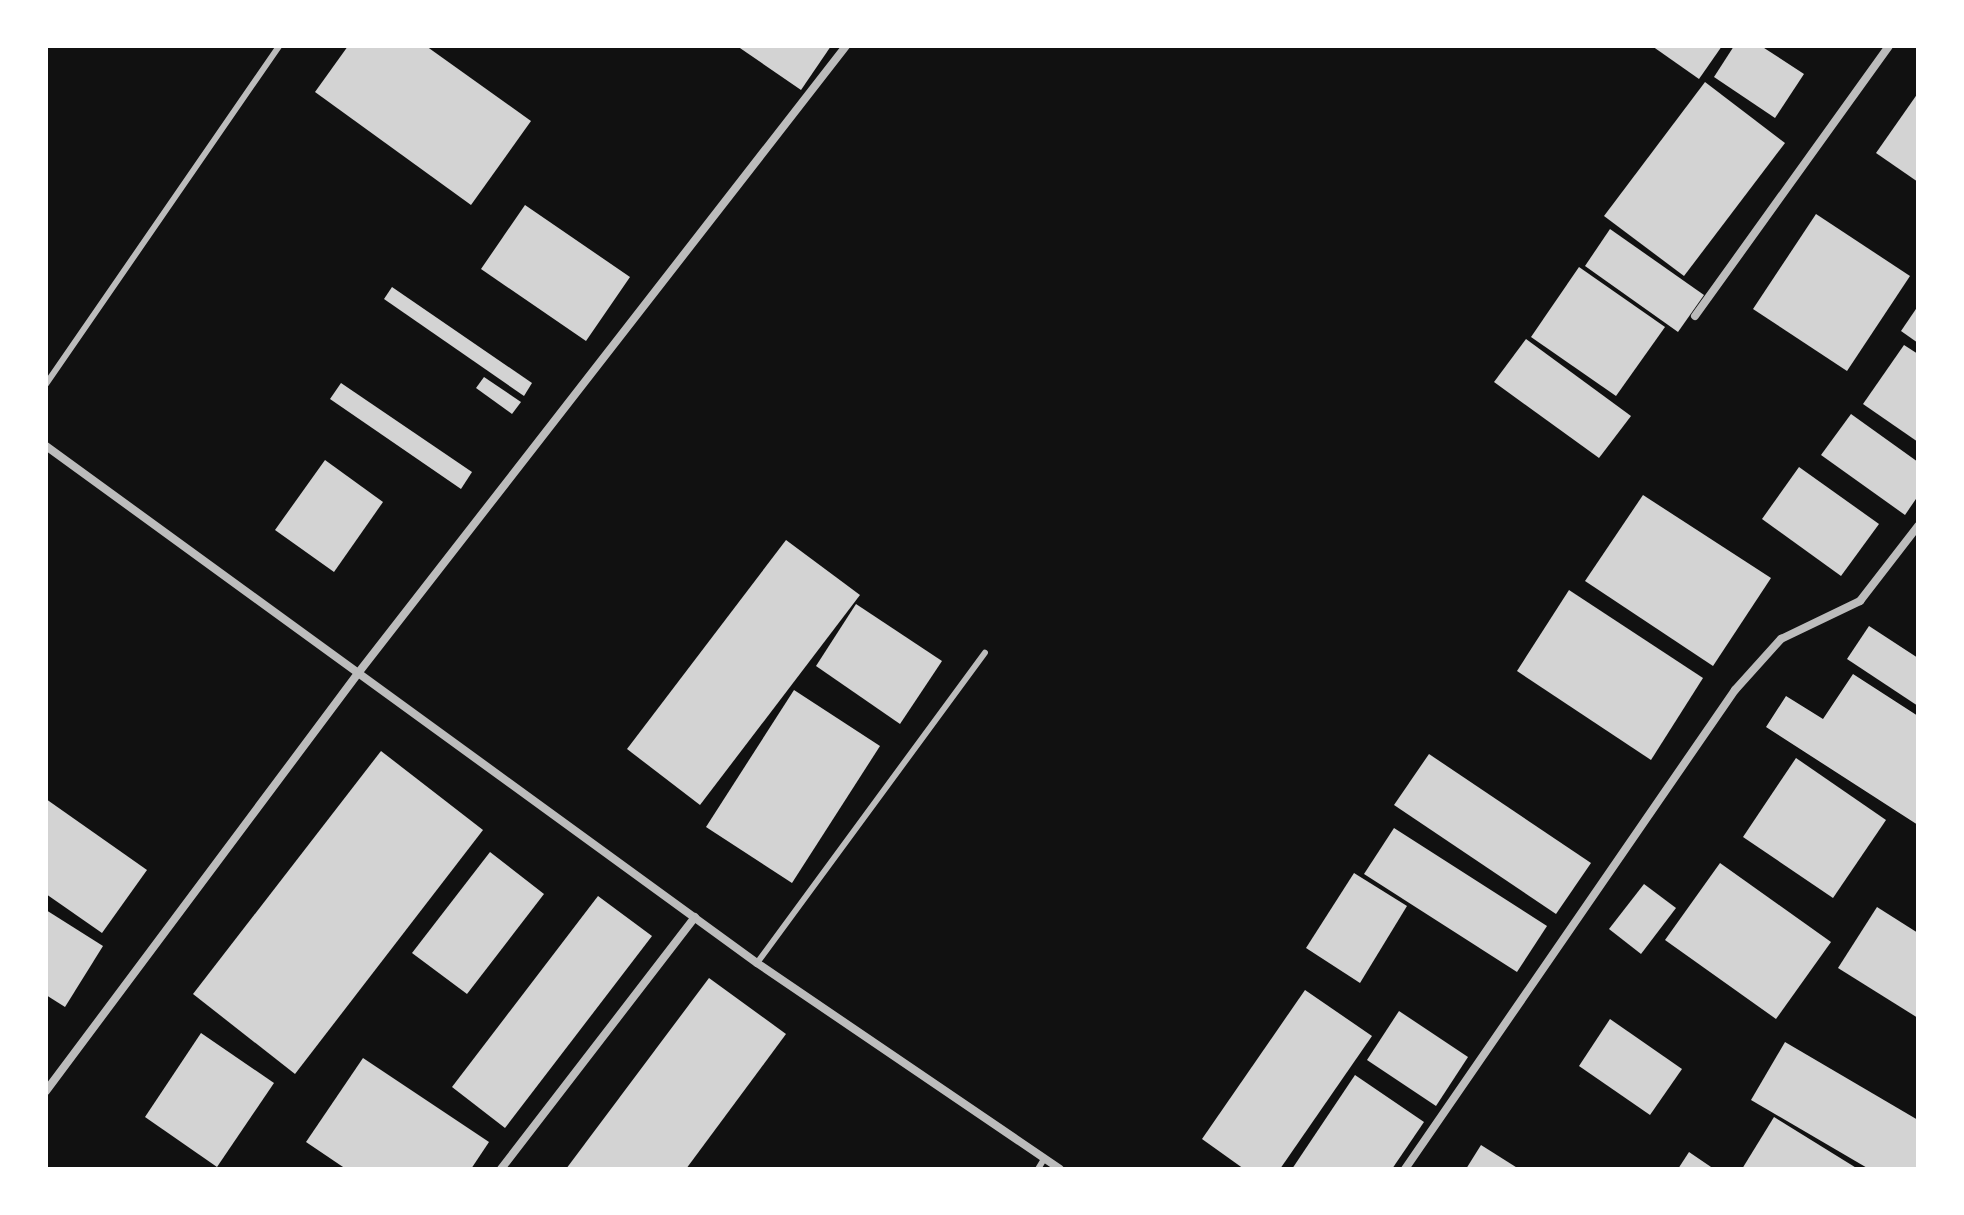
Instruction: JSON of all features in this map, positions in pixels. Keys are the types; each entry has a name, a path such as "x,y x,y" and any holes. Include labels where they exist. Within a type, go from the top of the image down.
{"street":[{"path":"46,1091 359,672 846,46"},
{"path":"1695,316 1889,46"},
{"path":"46,446 757,963 1060,1169"},
{"path":"1405,1169 1735,690 1781,639 1860,601 1918,526"},
{"path":"501,1169 695,917"}],"lane":[{"path":"46,384 279,46"},
{"path":"757,963 985,653"},
{"path":"1038,1169 1044,1159"}],"building":[{"path":"348,46 426,46 531,121 471,205 315,92"},
{"path":"737,46 831,46 801,90"},
{"path":"1652,46 1722,46 1699,79"},
{"path":"1734,46 1761,46 1804,74 1775,118 1714,77"},
{"path":"1705,82 1785,143 1684,276 1604,216"},
{"path":"1918,93 1918,182 1876,153"},
{"path":"525,205 630,277 586,341 481,269"},
{"path":"1816,214 1910,276 1847,371 1753,309"},
{"path":"1610,229 1704,295 1678,332 1585,266"},
{"path":"1579,267 1665,327 1616,396 1531,337"},
{"path":"392,287 532,383 524,396 384,299"},
{"path":"1918,306 1918,343 1901,331"},
{"path":"1526,339 1631,416 1599,458 1494,382"},
{"path":"1904,345 1918,354 1918,442 1863,404"},
{"path":"484,377 521,402 512,414 476,388"},
{"path":"341,383 472,472 461,489 330,399"},
{"path":"1851,414 1918,462 1918,496 1905,515 1821,455"},
{"path":"325,460 383,502 334,572 275,530"},
{"path":"1799,467 1879,524 1841,576 1762,519"},
{"path":"1643,495 1771,578 1713,666 1585,581"},
{"path":"786,540 860,595 700,805 627,749"},
{"path":"1569,590 1703,678 1651,760 1517,671"},
{"path":"856,604 942,661 900,724 816,666"},
{"path":"1869,626 1918,658 1918,706 1847,659"},
{"path":"1853,674 1918,716 1918,825 1766,727 1786,696 1823,719"},
{"path":"794,690 880,746 792,883 706,827"},
{"path":"381,751 483,830 295,1074 193,994"},
{"path":"1429,754 1591,863 1556,914 1394,805"},
{"path":"1796,758 1886,820 1833,898 1743,837"},
{"path":"46,799 147,870 102,933 46,894"},
{"path":"1394,828 1547,926 1517,972 1364,874"},
{"path":"490,852 544,894 467,994 412,953"},
{"path":"1720,863 1831,942 1776,1019 1665,940"},
{"path":"1354,873 1407,906 1360,983 1306,948"},
{"path":"1644,884 1676,908 1641,954 1609,929"},
{"path":"598,896 652,936 505,1128 452,1087"},
{"path":"1877,907 1918,933 1918,1018 1838,968"},
{"path":"46,910 103,946 65,1007 46,995"},
{"path":"709,978 786,1034 686,1169 566,1169"},
{"path":"1305,990 1372,1036 1280,1169 1244,1169 1202,1139"},
{"path":"1399,1011 1468,1057 1436,1106 1367,1060"},
{"path":"1610,1019 1682,1069 1650,1115 1579,1066"},
{"path":"201,1033 274,1083 217,1167 145,1117"},
{"path":"1785,1042 1918,1120 1918,1169 1869,1169 1751,1100"},
{"path":"363,1058 489,1142 471,1169 346,1169 306,1142"},
{"path":"1355,1075 1424,1122 1392,1169 1292,1169"},
{"path":"1774,1117 1858,1169 1742,1169"},
{"path":"1481,1145 1519,1169 1466,1169"},
{"path":"1689,1152 1714,1169 1678,1169"}]}
